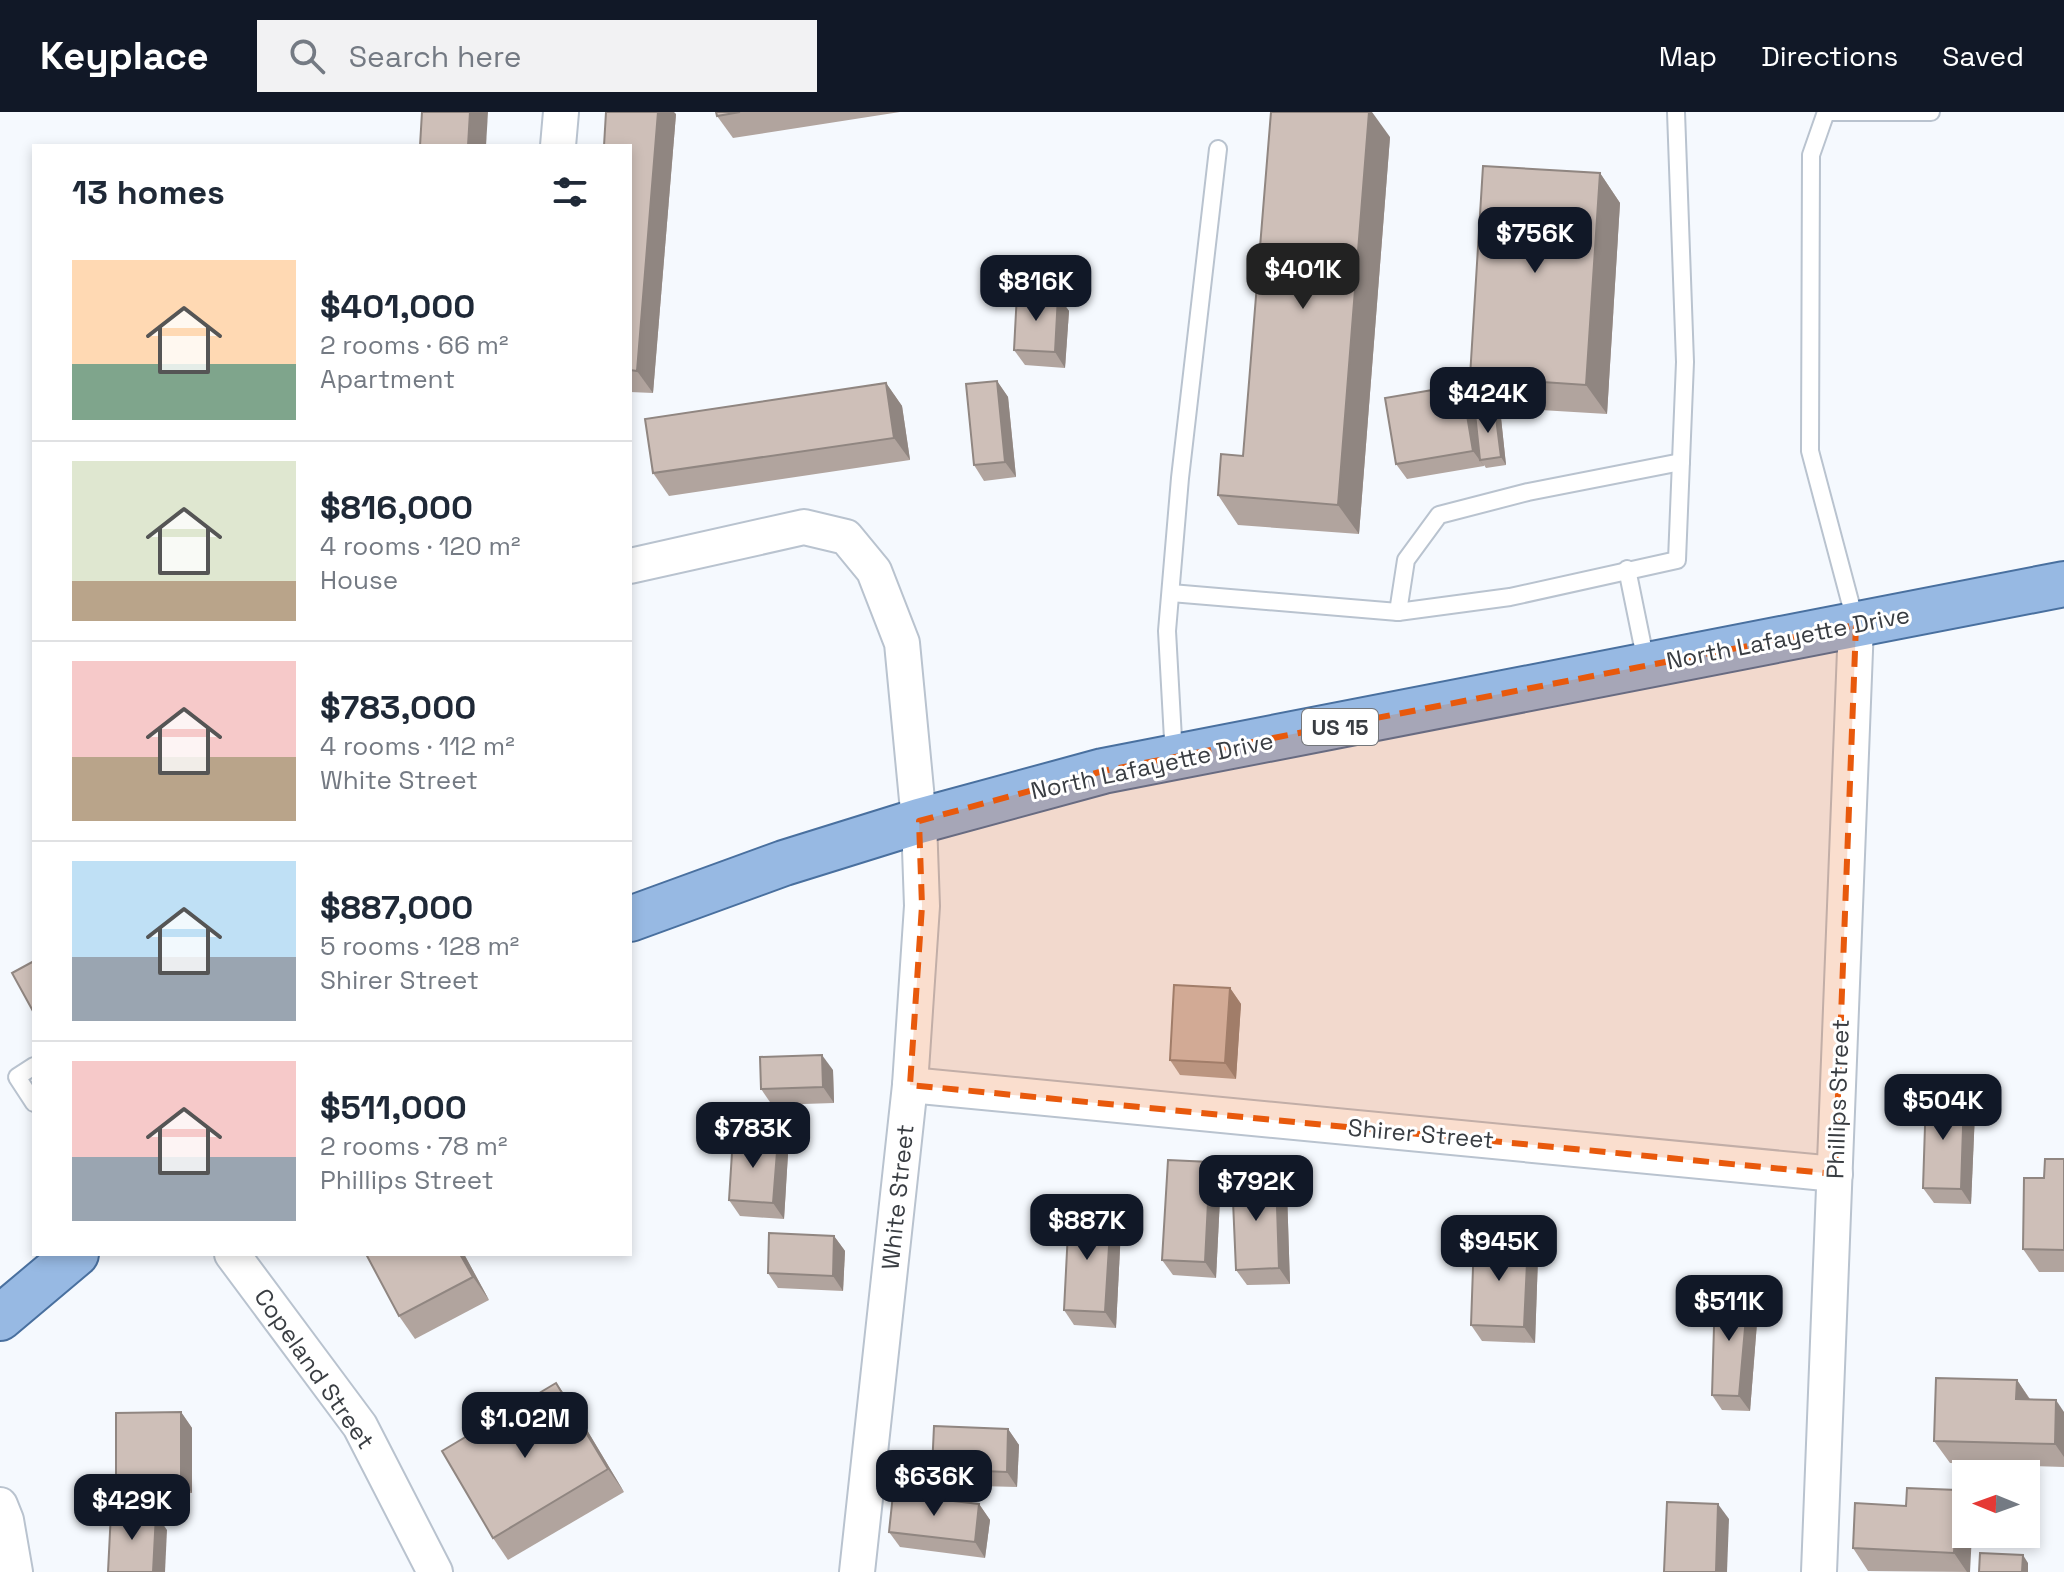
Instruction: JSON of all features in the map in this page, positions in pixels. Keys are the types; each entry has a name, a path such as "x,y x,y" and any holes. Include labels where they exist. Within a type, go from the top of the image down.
{"main road":[{"name":"North Lafayette Drive","path":"632,918 784,863 919,821 1103,771 2064,584"},
{"path":"0,1318 74,1256"}],"street":[{"path":"558,144 561,112"},
{"name":"White Street","path":"632,566 804,527 846,537 874,571 902,643 919,821 922,906 910,1085 857,1572"},
{"name":"Phillips Street","path":"1819,1572 1856,625"},
{"name":"Shirer Street","path":"910,1085 1835,1174"},
{"name":"Copeland Street","path":"233,1256 360,1426 435,1572"},
{"path":"0,1505 6,1520 15,1572"}],"lane":[{"path":"1171,593 1398,612 1510,597 1677,560 1685,362 1676,112"},
{"path":"1856,625 1810,451 1811,155 1826,112 1931,112"},
{"path":"1174,758 1167,631 1218,149"},
{"path":"1398,612 1406,560 1439,515 1528,492 1681,462"},
{"path":"1627,569 1646,666"},
{"path":"32,1067 17,1077 32,1100"}],"highlighted area":[{"path":"1856,625 1835,1174 910,1085 922,906 919,821 1103,771"}],"building":[{"path":"422,112 470,112 468,144 420,144"},
{"path":"606,112 658,112 637,371 632,370 632,144 604,144"},
{"path":"716,112 740,112 717,116"},
{"path":"1271,112 1369,112 1338,505 1218,495 1221,454 1243,456"},
{"path":"1483,166 1600,173 1586,385 1470,377"},
{"path":"1017,293 1058,296 1055,352 1014,350"},
{"path":"997,381 1005,462 974,465 966,384"},
{"path":"886,383 894,438 653,473 645,419"},
{"path":"1462,385 1473,451 1396,464 1385,398"},
{"path":"1495,410 1501,457 1480,460 1475,413"},
{"path":"32,962 32,1009 12,973"},
{"path":"1174,985 1230,988 1225,1063 1170,1060"},
{"path":"822,1055 823,1087 761,1089 760,1057"},
{"path":"1926,1095 1964,1097 1961,1189 1923,1188"},
{"path":"733,1137 778,1139 773,1203 729,1200"},
{"path":"2045,1159 2064,1159 2064,1250 2023,1249 2024,1178 2044,1178"},
{"path":"1168,1160 1210,1162 1205,1262 1162,1260"},
{"path":"1276,1176 1279,1268 1236,1270 1232,1178"},
{"path":"1069,1212 1111,1214 1105,1312 1064,1310"},
{"path":"769,1233 834,1236 833,1276 768,1273"},
{"path":"1474,1239 1528,1241 1524,1327 1471,1325"},
{"path":"367,1256 461,1256 473,1277 399,1316"},
{"path":"1715,1293 1748,1294 1739,1396 1712,1395"},
{"path":"1936,1378 2017,1380 2016,1399 2056,1400 2055,1444 1934,1441"},
{"path":"556,1383 608,1469 493,1538 442,1451"},
{"path":"181,1412 181,1477 116,1478 116,1413"},
{"path":"934,1426 1008,1429 1007,1472 932,1469"},
{"path":"1907,1488 1952,1490 1954,1553 1853,1548 1855,1503 1906,1506"},
{"path":"893,1494 979,1504 975,1542 889,1532"},
{"path":"1667,1502 1718,1504 1716,1572 1664,1572"},
{"path":"111,1512 156,1514 153,1572 108,1572"},
{"path":"1980,1553 2023,1555 2022,1572 1979,1572"}]}
